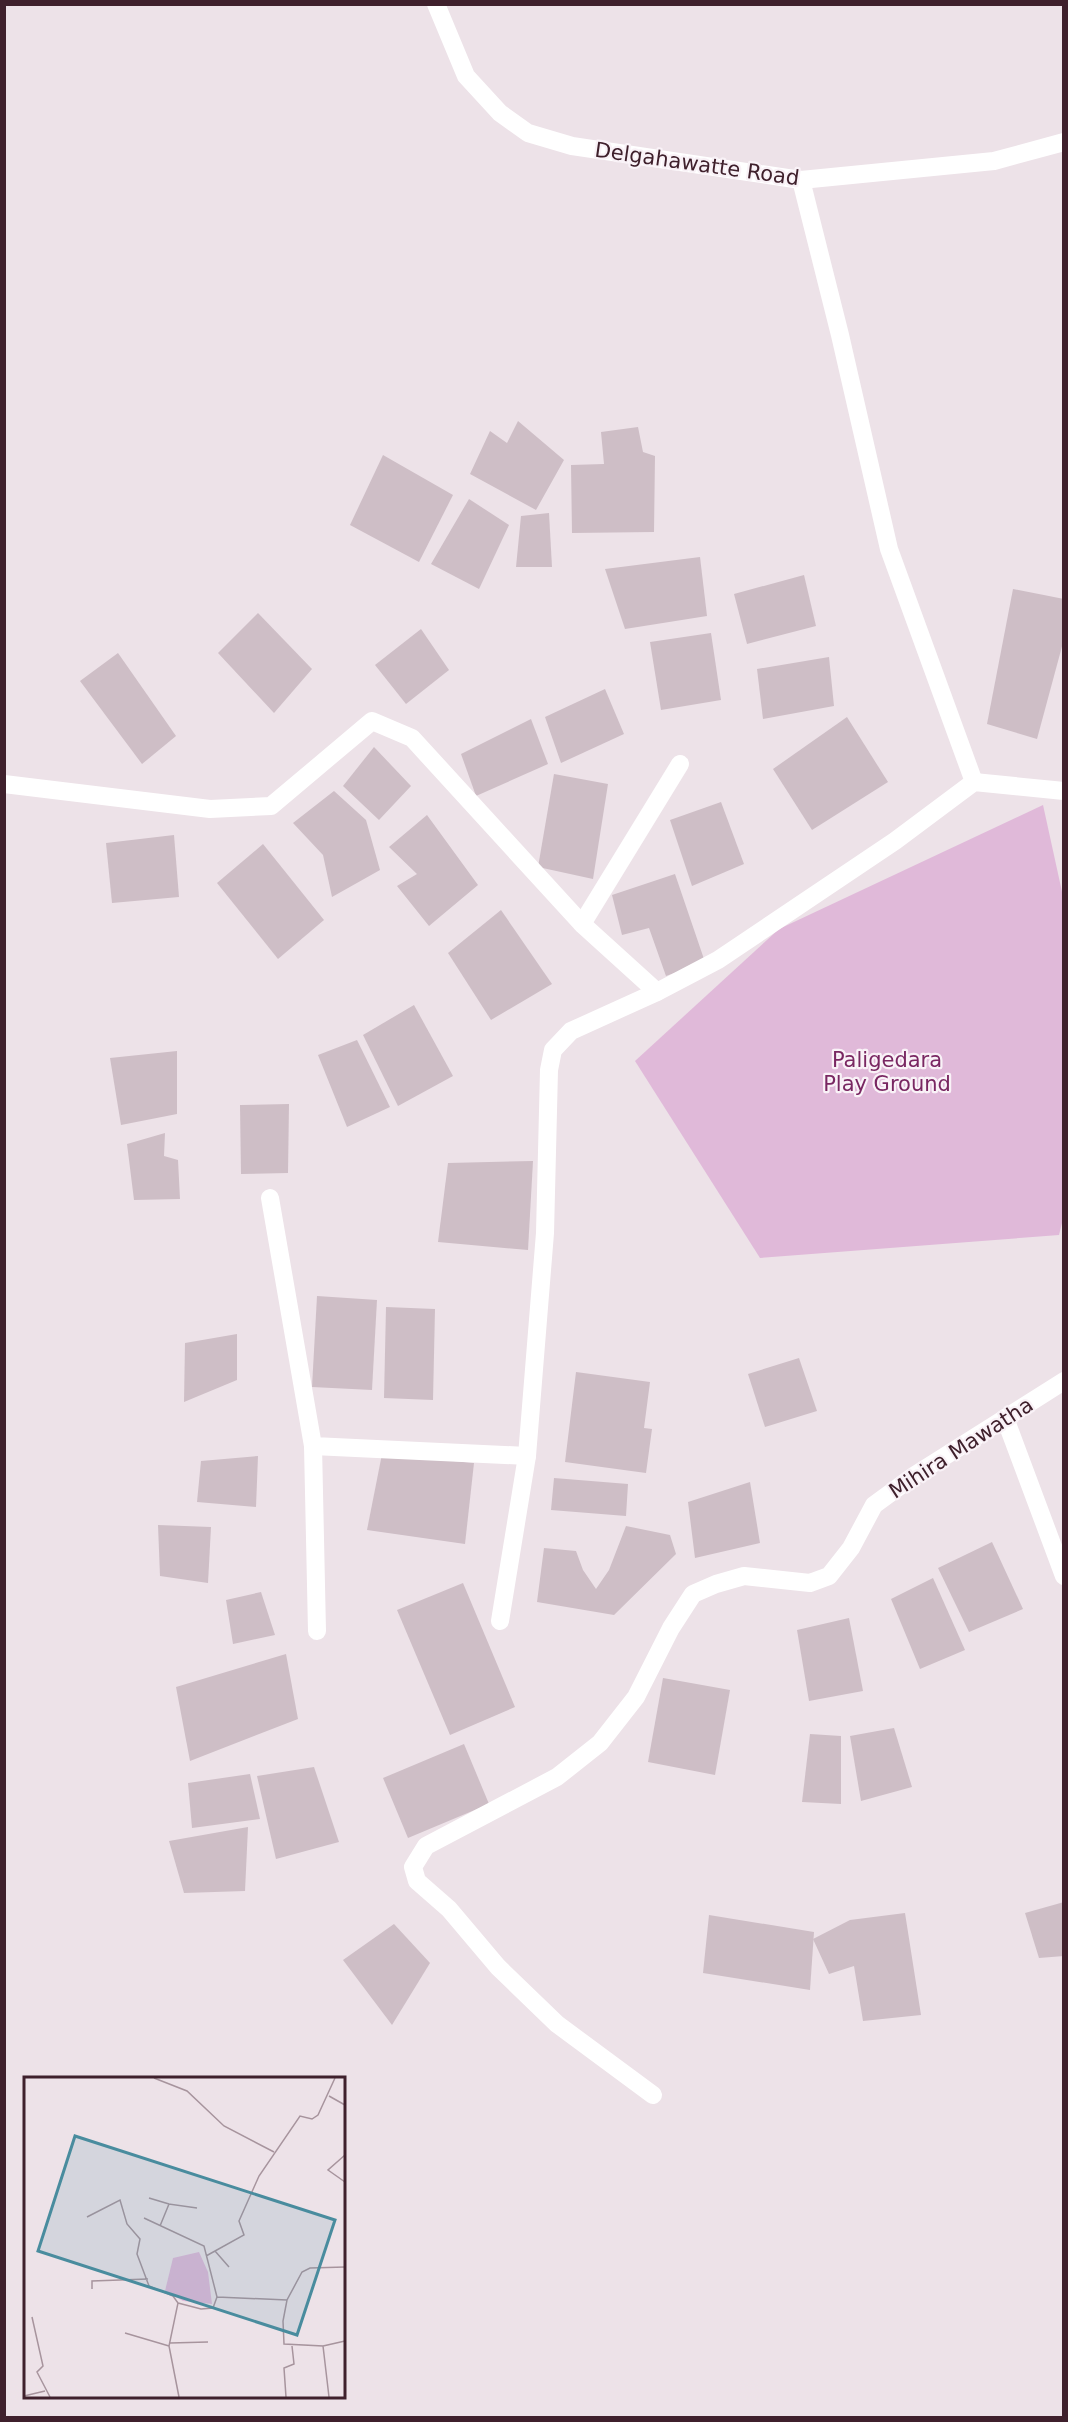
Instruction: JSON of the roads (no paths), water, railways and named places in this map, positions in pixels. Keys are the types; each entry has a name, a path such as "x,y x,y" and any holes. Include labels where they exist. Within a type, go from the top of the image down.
{"street":[{"name":"Delgahawatte Road","path":"436,4 466,76 500,113 528,133 572,146 801,180 994,161 1064,142"},
{"path":"801,180 890,549 974,782"},
{"path":"4,784 210,809 271,806 372,721 412,738 582,924 657,992"},
{"path":"582,924 680,764"},
{"path":"501,1621 527,1456 545,1233 549,1070 553,1050 571,1030 657,992 718,960 895,841 974,782 1064,791"},
{"path":"270,1198 313,1446 316,1631"},
{"name":"Mihira Mawatha","path":"653,2095 557,2024 498,1967 449,1909 417,1881 413,1867 426,1846 557,1777 600,1743 636,1696 671,1628 693,1594 744,1576 810,1583 829,1576 851,1548 874,1505 915,1475 1064,1381"},
{"path":"1005,1418 1064,1576"},
{"path":"313,1446 527,1456"}],"park label":[{"name":"Paligedara Play Ground","path":"887,1072"}]}
